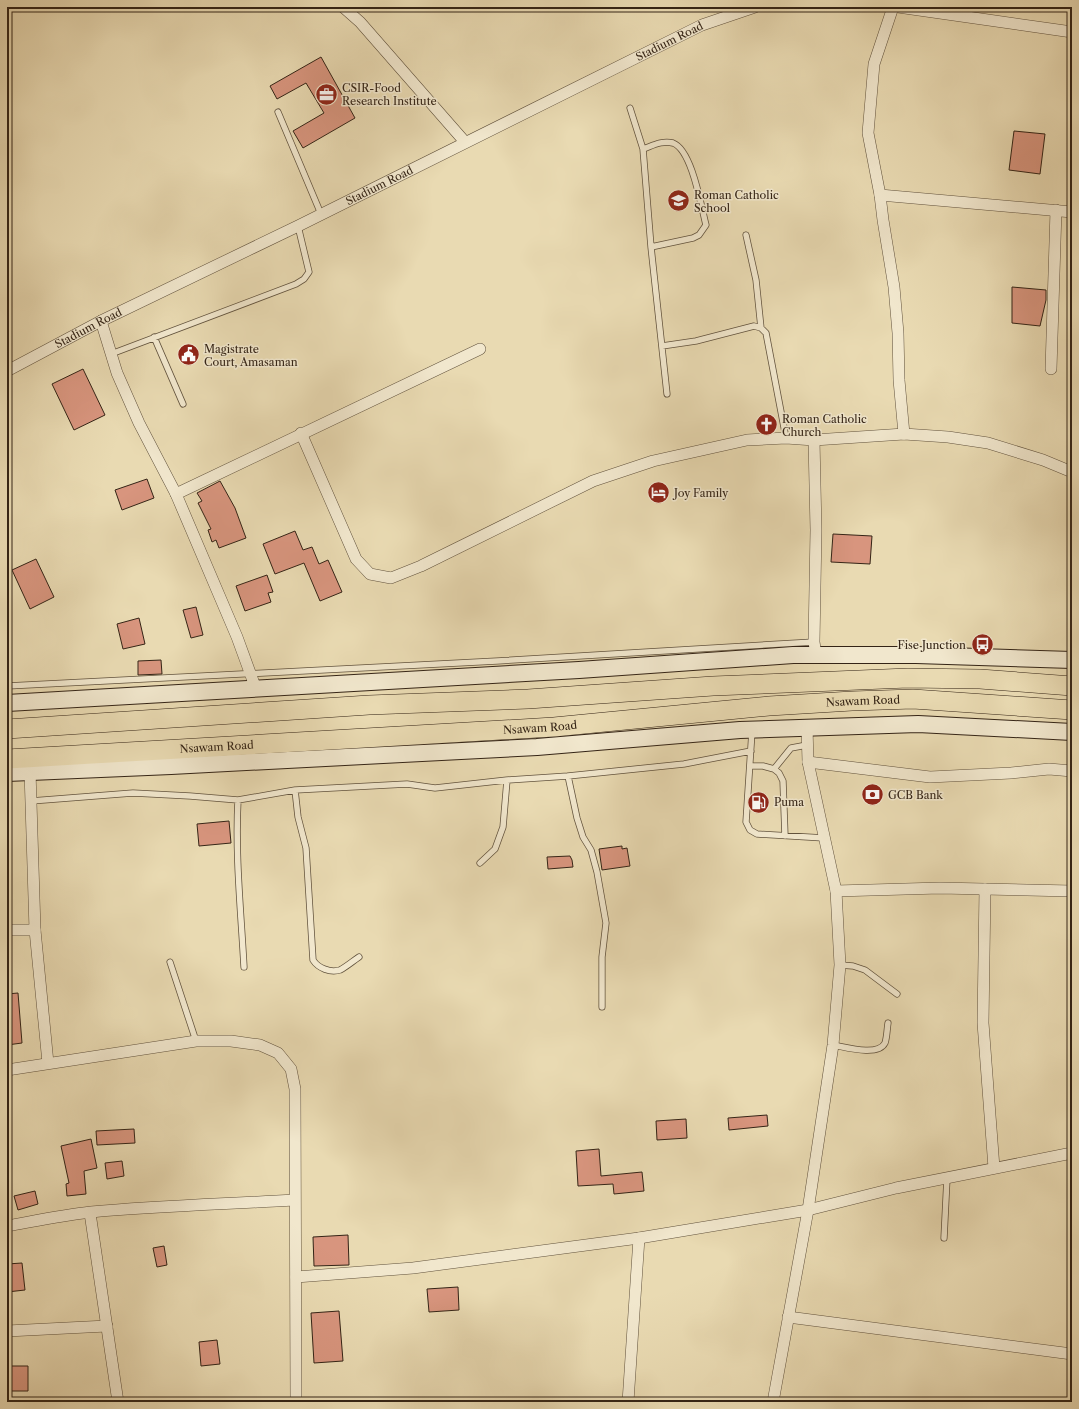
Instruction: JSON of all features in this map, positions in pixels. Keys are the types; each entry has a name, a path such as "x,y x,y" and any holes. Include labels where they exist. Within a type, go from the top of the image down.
{"highway":[{"name":"Nsawam Road","path":"7,729 369,705 528,699 713,686 908,678 980,679 1072,686"},
{"name":"Nsawam Road","path":"7,759 554,727 769,706 852,700 913,699 1072,710"}],"main road":[{"path":"7,703 572,671 793,655 815,648 916,655 1072,660"},
{"path":"7,772 171,766 537,747 752,729 918,724 1072,732"}],"street":[{"path":"343,7 360,22 465,142"},
{"name":"Stadium Road","path":"7,371 101,321 298,226 702,25 755,7"},
{"path":"893,7 874,64 868,133 880,195 882,220 888,248 895,302 898,333 899,380 904,434"},
{"path":"898,7 1072,32"},
{"path":"880,195 1072,212"},
{"path":"1051,369 1056,210"},
{"path":"101,321 117,373 139,423 176,494 237,637 256,689"},
{"path":"176,494 480,349"},
{"path":"301,434 356,559 370,574 391,578 421,566 592,481 653,461 747,440 786,438 814,440 904,434 948,437 988,443 1043,460 1072,472"},
{"path":"814,440 816,530 815,648"},
{"path":"773,1402 808,1210 833,1045 840,965 836,891 808,762 807,727"},
{"path":"808,762 930,777 1011,773 1048,769 1072,771"},
{"path":"30,771 34,930 48,1063"},
{"path":"836,891 940,888 1072,891"},
{"path":"985,889 983,1023 994,1168"},
{"path":"7,930 34,930"},
{"path":"7,1070 196,1041 231,1041 260,1045 278,1053 290,1070 295,1089 294,1200 296,1277 296,1402"},
{"path":"296,1277 413,1268 638,1238 808,1210 896,1188 1072,1153"},
{"path":"7,1226 90,1212 294,1200"},
{"path":"90,1212 118,1402"},
{"path":"628,1402 638,1238"},
{"path":"788,1317 1072,1354"},
{"path":"7,1331 107,1326"}],"lane":[{"path":"630,108 643,150 651,248 667,394"},
{"path":"278,112 321,214"},
{"path":"643,150 663,142 673,143 682,150 689,162 706,225 699,235 693,238 651,248"},
{"path":"111,354 296,284 304,279 309,272 298,226"},
{"path":"746,235 756,280 761,328"},
{"path":"662,346 696,341 754,326 761,328 766,333 786,438"},
{"path":"154,338 183,404"},
{"path":"7,686 497,661 815,648"},
{"path":"752,729 746,822 750,830 757,834 824,838"},
{"path":"774,769 791,748 807,745"},
{"path":"31,801 133,793 238,800 295,790 407,784 435,788 684,764 751,751"},
{"path":"750,766 763,766 774,769 783,782 785,836"},
{"path":"568,776 577,818 583,837 591,850 597,872 606,923 602,957 602,1007"},
{"path":"480,863 495,849 503,827 507,780"},
{"path":"295,790 298,817 306,848 313,960 316,965 323,969 332,971 339,970 359,956"},
{"path":"238,800 238,853 244,967"},
{"path":"170,962 196,1041"},
{"path":"840,965 853,966 865,970 897,994"},
{"path":"833,1045 866,1051 876,1050 885,1042 888,1024"},
{"path":"944,1238 947,1178"}],"building":[{"path":"321,57 355,118 303,148 293,131 324,113 306,83 277,99 270,86"},
{"path":"1014,131 1045,134 1040,174 1009,170"},
{"path":"1012,287 1046,290 1046,300 1040,326 1012,323"},
{"path":"83,369 105,415 74,430 52,384"},
{"path":"147,479 154,498 122,510 115,490"},
{"path":"220,481 235,508 246,538 219,548 216,540 212,542 208,530 211,529 198,503 202,501 197,493"},
{"path":"295,531 303,550 312,547 319,564 328,560 342,592 320,601 304,563 275,574 263,544"},
{"path":"833,534 872,536 870,564 831,562"},
{"path":"36,559 54,597 30,609 12,570"},
{"path":"267,575 273,592 268,593 271,602 245,611 236,586"},
{"path":"196,607 203,635 191,638 183,610"},
{"path":"139,618 145,644 123,649 117,624"},
{"path":"161,660 162,674 138,675 138,661"},
{"path":"229,821 231,843 199,846 197,824"},
{"path":"622,846 622,849 627,848 630,866 602,870 599,849"},
{"path":"570,856 573,867 548,869 547,857"},
{"path":"18,993 22,1043 7,1045 7,994"},
{"path":"767,1115 768,1126 729,1130 728,1118"},
{"path":"686,1119 687,1138 657,1140 656,1121"},
{"path":"134,1129 135,1143 97,1145 96,1131"},
{"path":"91,1139 97,1168 84,1171 86,1194 67,1196 66,1184 69,1183 61,1146"},
{"path":"599,1149 601,1176 642,1172 644,1191 614,1194 613,1184 578,1186 576,1151"},
{"path":"122,1161 124,1176 107,1179 105,1163"},
{"path":"35,1191 38,1204 18,1210 14,1196"},
{"path":"348,1235 349,1265 314,1266 313,1237"},
{"path":"164,1246 167,1265 157,1267 153,1248"},
{"path":"22,1263 25,1290 7,1292 7,1264"},
{"path":"458,1287 459,1310 429,1312 427,1289"},
{"path":"339,1311 343,1361 314,1363 311,1313"},
{"path":"217,1340 220,1364 201,1366 199,1342"},
{"path":"7,1366 28,1366 28,1391 7,1391"}],"place":[{"name":"CSIR-Food Research Institute","path":"327,94"},
{"name":"Roman Catholic School","path":"679,201"},
{"name":"Magistrate Court, Amasaman","path":"188,355"},
{"name":"Roman Catholic Church","path":"766,425"},
{"name":"Joy Family","path":"658,493"},
{"name":"Fise Junction","path":"982,645"},
{"name":"GCB Bank","path":"873,795"},
{"name":"Puma","path":"759,802"}]}
